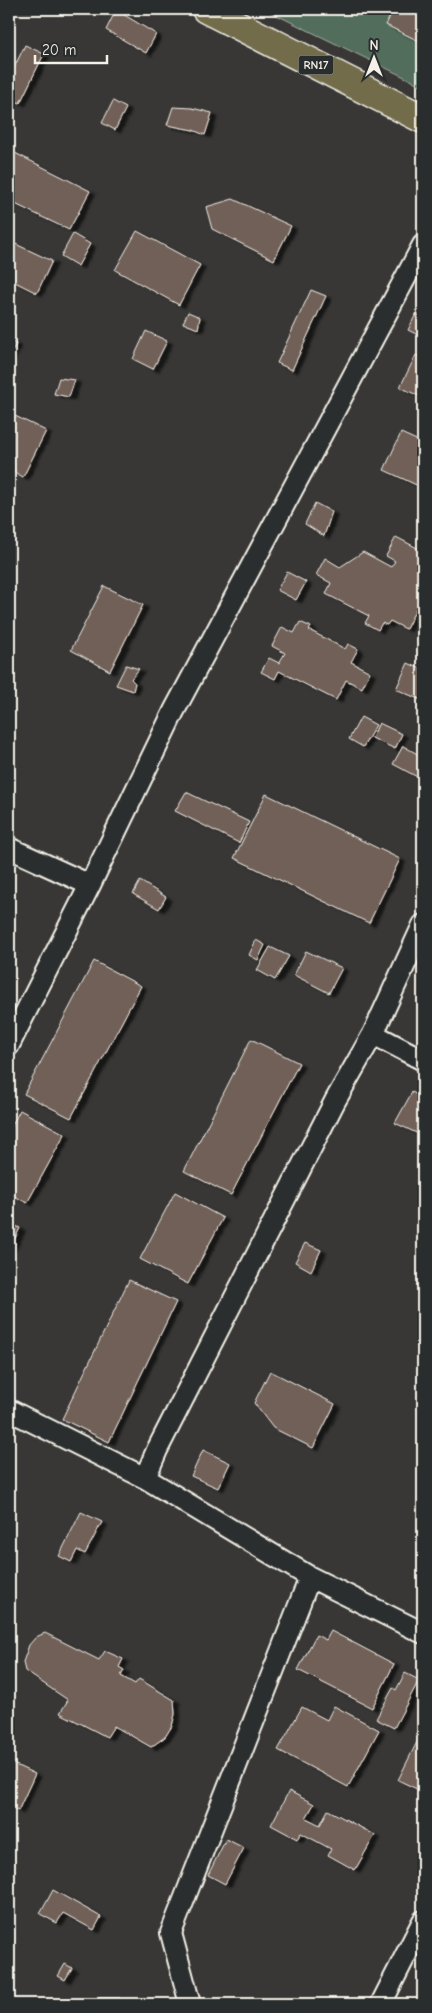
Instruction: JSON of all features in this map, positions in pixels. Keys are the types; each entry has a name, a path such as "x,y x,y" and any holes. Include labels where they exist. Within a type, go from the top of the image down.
{"main road":[{"name":"RN17","path":"207,9 423,119"}],"street":[{"path":"9,1045 90,885 179,702 423,245"},
{"path":"9,848 90,885"},
{"path":"145,1478 330,1109 373,1034 423,925"},
{"path":"373,1034 423,1060"},
{"path":"9,1410 145,1478 310,1576 423,1633"},
{"path":"190,2004 171,1933 310,1576"},
{"path":"381,2004 421,1932"}],"green space":[{"path":"264,9 423,9 423,86"}],"building":[{"path":"393,9 423,9 423,43 386,25"},
{"path":"116,10 156,34 146,53 106,30"},
{"path":"25,45 44,54 20,103 9,98 9,78"},
{"path":"113,101 126,108 115,130 102,123"},
{"path":"173,107 192,108 212,113 205,135 193,130 167,125"},
{"path":"9,150 90,191 69,230 9,201"},
{"path":"233,199 291,226 274,260 212,229 206,207"},
{"path":"137,231 200,265 179,305 115,270"},
{"path":"73,234 90,244 78,266 61,256"},
{"path":"9,241 52,261 37,293 9,279"},
{"path":"311,290 326,296 292,370 277,363"},
{"path":"188,312 200,317 198,329 183,323"},
{"path":"416,314 423,317 423,329 420,336 408,330"},
{"path":"146,331 167,341 153,369 133,359"},
{"path":"9,340 16,344 9,358"},
{"path":"416,355 423,358 423,398 400,387"},
{"path":"59,378 75,380 69,397 54,394"},
{"path":"9,413 46,431 23,477 9,469"},
{"path":"401,433 423,443 423,488 384,470"},
{"path":"315,503 332,512 324,536 305,524"},
{"path":"396,537 423,551 423,595 406,629 390,621 387,625 382,623 378,630 365,623 369,616 326,594 331,583 316,575 325,558 340,567 363,552 391,567 395,561 386,556"},
{"path":"287,572 306,582 296,600 277,590"},
{"path":"104,586 143,605 110,671 71,650"},
{"path":"300,622 311,627 309,630 345,649 348,644 358,649 351,662 370,672 362,688 346,680 336,700 279,671 275,679 261,672 269,658 279,663 285,653 272,646 282,627 294,633"},
{"path":"408,663 423,670 423,701 396,689"},
{"path":"126,665 139,669 131,679 135,683 133,691 116,685"},
{"path":"361,717 376,725 363,747 349,739"},
{"path":"379,723 402,734 395,749 372,738"},
{"path":"403,746 423,757 423,780 393,764"},
{"path":"186,792 249,822 239,843 175,811"},
{"path":"266,794 400,859 369,923 234,858"},
{"path":"140,881 166,897 159,909 133,894"},
{"path":"256,940 265,945 258,960 249,955"},
{"path":"270,947 289,956 275,980 257,970"},
{"path":"306,951 342,968 329,993 294,975"},
{"path":"94,961 141,986 71,1118 24,1094"},
{"path":"251,1039 299,1063 231,1195 184,1171"},
{"path":"412,1092 423,1098 423,1136 395,1123"},
{"path":"20,1110 65,1134 27,1203 9,1193 9,1131"},
{"path":"175,1192 223,1218 188,1284 140,1259"},
{"path":"9,1223 20,1228 9,1250"},
{"path":"305,1243 321,1250 311,1271 295,1262"},
{"path":"129,1280 176,1302 109,1442 62,1419"},
{"path":"270,1371 335,1404 313,1448 273,1428 254,1403"},
{"path":"203,1450 230,1463 218,1488 191,1476"},
{"path":"81,1512 102,1522 85,1554 77,1550 71,1562 59,1556"},
{"path":"331,1631 394,1664 372,1708 298,1670 316,1635 326,1640"},
{"path":"45,1633 99,1660 105,1651 123,1659 119,1667 124,1670 121,1676 135,1684 139,1679 174,1700 175,1714 172,1726 165,1737 151,1747 114,1726 107,1737 60,1713 68,1700 25,1671 23,1662 29,1645 36,1637"},
{"path":"405,1673 419,1680 394,1728 376,1719 393,1688 396,1690"},
{"path":"334,1706 379,1730 348,1787 278,1750 302,1707 327,1720"},
{"path":"420,1736 423,1738 423,1792 398,1780"},
{"path":"9,1762 35,1774 18,1811 9,1806"},
{"path":"289,1791 314,1804 306,1818 320,1825 328,1810 375,1835 355,1870 328,1855 331,1849 301,1833 297,1839 271,1825"},
{"path":"226,1839 244,1848 225,1884 208,1875"},
{"path":"53,1890 101,1917 94,1930 63,1913 57,1923 40,1914"},
{"path":"65,1964 72,1968 65,1980 58,1976"},
{"path":"99,1998 120,1998 120,2004 99,2004"}]}
